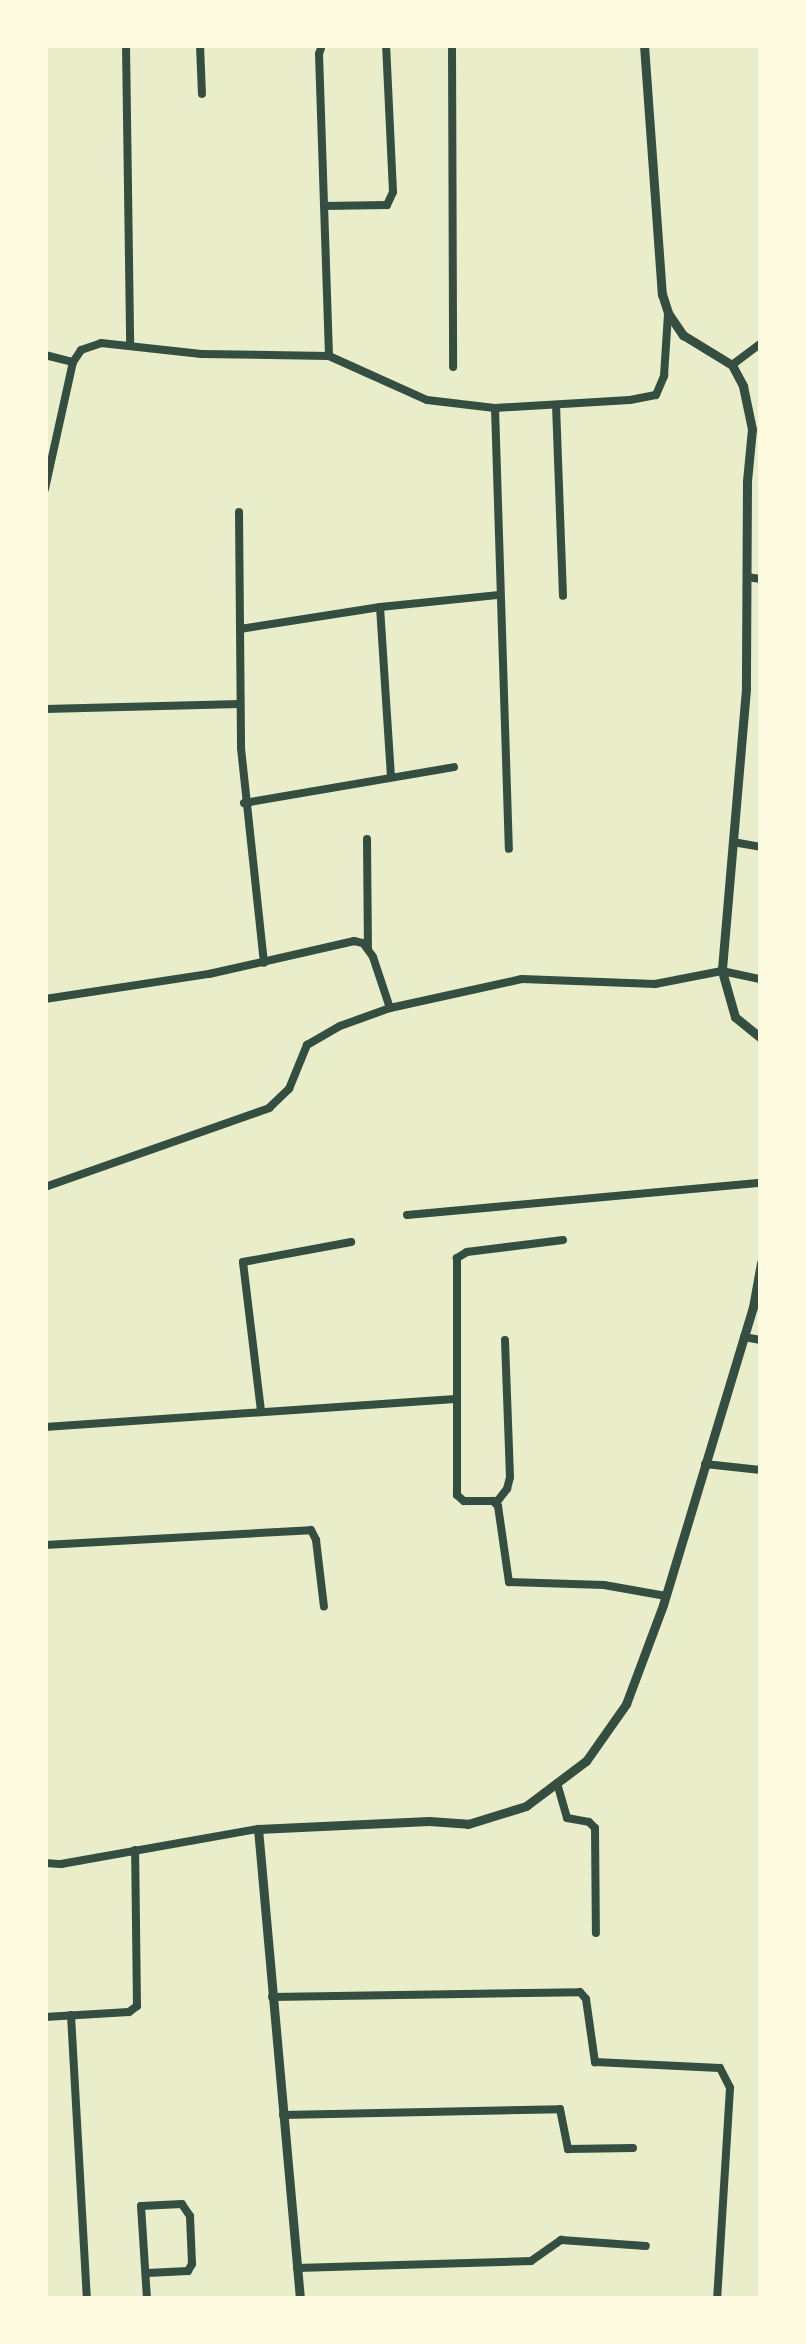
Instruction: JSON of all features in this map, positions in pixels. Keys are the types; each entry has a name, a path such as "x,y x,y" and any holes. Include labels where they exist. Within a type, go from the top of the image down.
{"street":[{"path":"126,45 130,345"},
{"path":"200,45 202,94"},
{"path":"322,45 318,54 328,356"},
{"path":"324,206 387,205 393,192 386,45"},
{"path":"452,45 453,367"},
{"path":"644,45 662,294 683,335 732,365 744,386 752,429 747,481 746,689 722,971 736,1017 761,1038"},
{"path":"45,489 73,362 90,346 130,345 202,354 328,356 427,400 496,408 556,405 656,395 664,376 668,312"},
{"path":"732,365 761,343"},
{"path":"45,355 73,362"},
{"path":"556,405 564,596"},
{"path":"496,408 498,595 508,848"},
{"path":"747,481 761,481"},
{"path":"239,512 244,803 264,963"},
{"path":"746,577 761,579"},
{"path":"240,628 380,607 498,595"},
{"path":"380,607 391,777"},
{"path":"45,708 240,704"},
{"path":"244,803 454,766"},
{"path":"366,838 368,949"},
{"path":"733,842 761,847"},
{"path":"45,999 264,963 344,942 363,943 368,949 390,1008"},
{"path":"45,1187 269,1108 289,1089 306,1045 340,1026 390,1008 502,981 550,978 656,984 722,971 761,978"},
{"path":"407,1215 761,1183"},
{"path":"496,1504 464,1500 456,1495 458,1256 563,1240"},
{"path":"261,1411 242,1262 351,1242"},
{"path":"45,1864 258,1828 430,1821 468,1824 526,1806 586,1761 626,1704 666,1596 744,1337 761,1263"},
{"path":"744,1337 761,1340"},
{"path":"505,1340 510,1477 496,1504 509,1582 604,1585 666,1596"},
{"path":"45,1426 455,1399"},
{"path":"705,1464 761,1470"},
{"path":"45,1545 311,1530 316,1540 324,1606"},
{"path":"557,1783 567,1818 588,1822 596,1828 596,1933"},
{"path":"258,1828 300,2299"},
{"path":"45,2016 128,2012 137,2006 135,1850"},
{"path":"272,1997 580,1992 586,1998 595,2062 720,2068 730,2088 717,2299"},
{"path":"71,2015 87,2299"},
{"path":"283,2115 560,2108 568,2149 633,2148"},
{"path":"147,2273 188,2271 192,2264 190,2216 182,2204 142,2206 147,2299"},
{"path":"297,2268 531,2261 561,2240 646,2246"}]}
